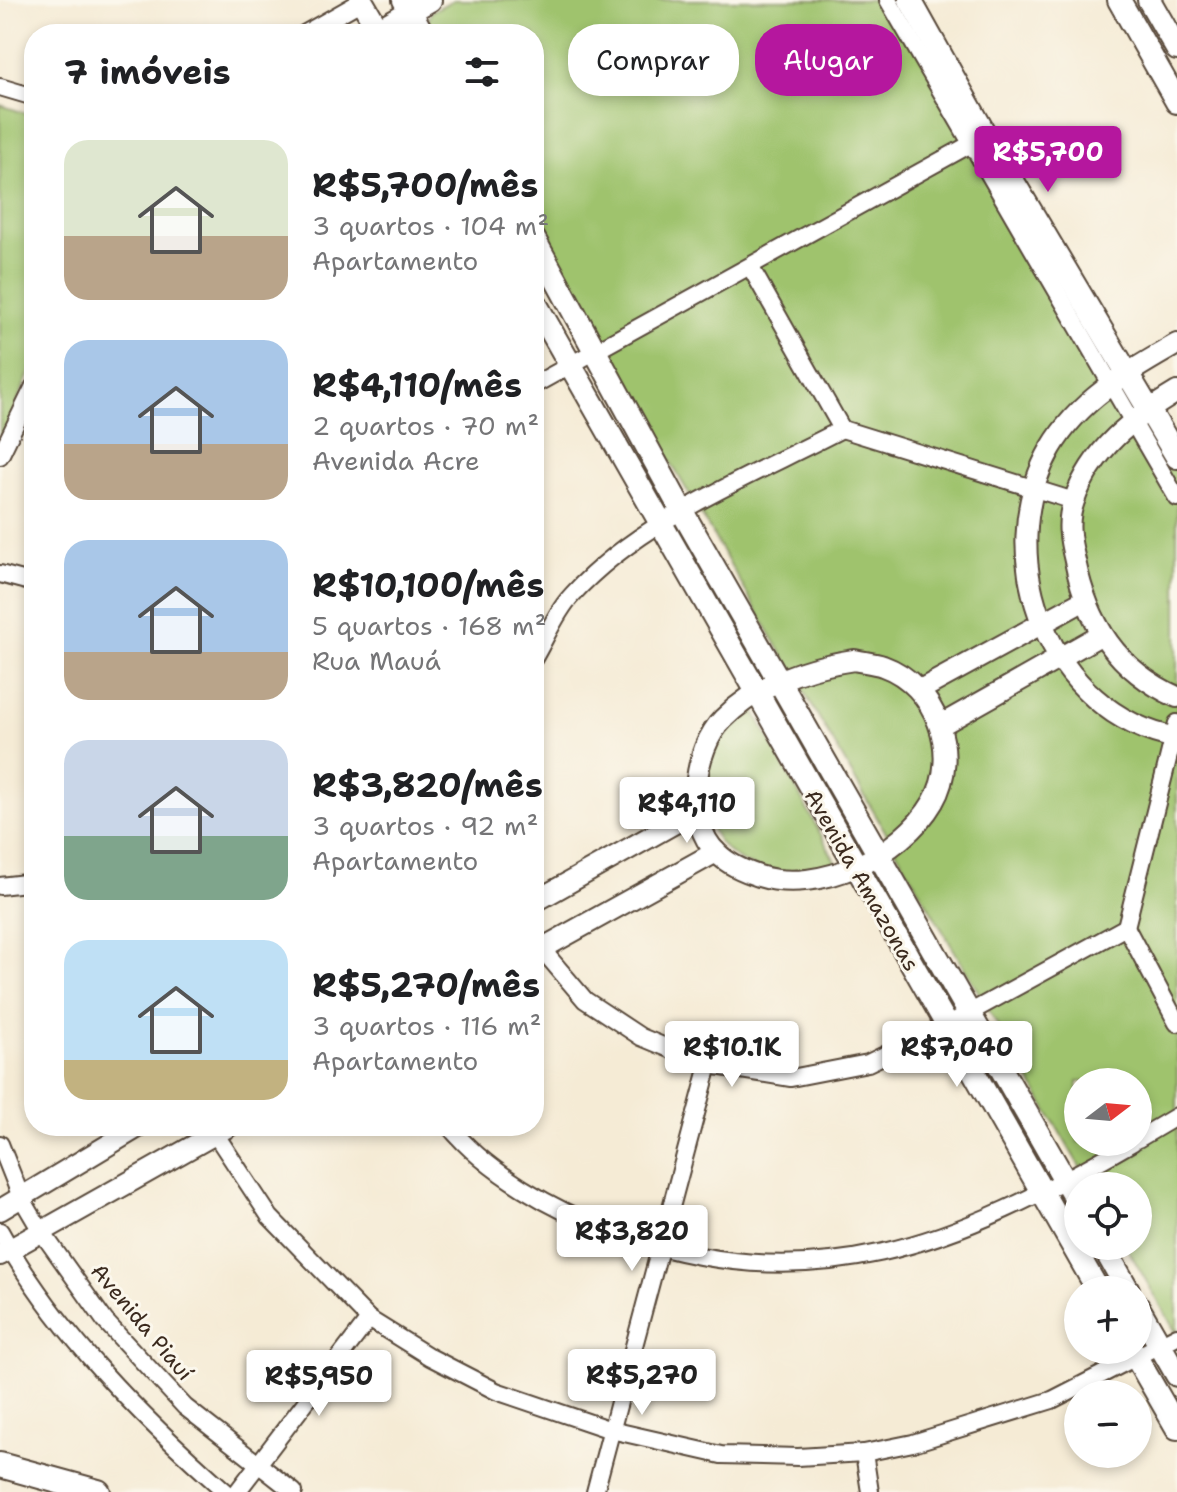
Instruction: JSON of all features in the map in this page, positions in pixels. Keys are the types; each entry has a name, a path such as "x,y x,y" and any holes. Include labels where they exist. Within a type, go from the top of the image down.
{"main road":[{"path":"362,0 373,24"},
{"path":"910,0 1140,414 1177,457"},
{"path":"1119,0 1177,102"},
{"path":"1149,0 1172,26 1177,49"},
{"path":"389,24 415,4 420,24"},
{"name":"Avenida Amazonas","path":"544,258 683,513 1064,1177"},
{"name":"Avenida Amazonas","path":"544,319 1090,1276"},
{"path":"1152,1323 1168,1341 1177,1375"},
{"path":"1141,1364 1177,1428"},
{"path":"0,1465 98,1492"}],"street":[{"path":"321,24 362,0"},
{"path":"888,0 969,145 1119,377"},
{"path":"1144,43 1172,26"},
{"path":"0,87 24,94"},
{"path":"544,380 969,145"},
{"path":"751,268 842,429 1074,501"},
{"path":"1177,344 1119,377 1052,447 1033,489 1024,528 1029,586 1041,621 1059,657 1090,693 1116,713 1176,733 1126,927 1177,1023"},
{"path":"1177,392 1140,414 1100,452 1074,501 1068,527 1083,601 1102,634 1130,669 1155,687 1177,697"},
{"path":"0,456 24,407"},
{"path":"1140,414 1177,498"},
{"path":"544,641 569,597 616,552 661,524 842,429"},
{"path":"0,574 24,580"},
{"path":"920,690 1041,621 1083,601"},
{"path":"941,725 1102,634"},
{"path":"854,660 885,666 920,690 941,725 943,775 933,802 911,829 877,856 854,867 809,880 771,880 742,870 716,852 704,831 698,810 698,776 704,746 722,719 779,680 818,665 854,660"},
{"path":"544,896 698,810"},
{"path":"544,944 716,852"},
{"path":"0,886 24,883"},
{"path":"544,956 585,1000 641,1037 709,1065 791,1078 868,1063 947,1025 1126,927"},
{"path":"595,1492 709,1065"},
{"path":"1152,1131 1177,1116"},
{"path":"0,1210 123,1136"},
{"path":"206,1136 41,1231 3,1245 76,1338 157,1431 226,1492"},
{"path":"222,1136 270,1217 369,1319 430,1357 496,1391 611,1430 721,1455 798,1457 864,1453 986,1423 1052,1400 1117,1364"},
{"path":"461,1136 518,1184 572,1217 660,1249 739,1263 800,1265 884,1253 957,1232 1064,1182"},
{"name":"Avenida Piauí","path":"0,1144 21,1197 41,1231 105,1321 185,1407 294,1492"},
{"path":"1081,1172 1109,1156"},
{"path":"237,1492 369,1319"},
{"path":"864,1453 870,1492"}],"green space":[{"path":"453,0 917,0 1177,456 1177,1334 1152,1291 1152,1276 1143,1276 1134,1260 1152,1260 1152,1172 1083,1172 1074,1156 1152,1156 1152,1068 1064,1068 1064,1140 544,244 544,24 427,24 432,11"},
{"path":"0,105 24,113 24,386 0,443"},
{"path":"755,712 836,863 787,872 763,869 743,862 726,849 713,832 706,809 710,750 726,730"}]}
